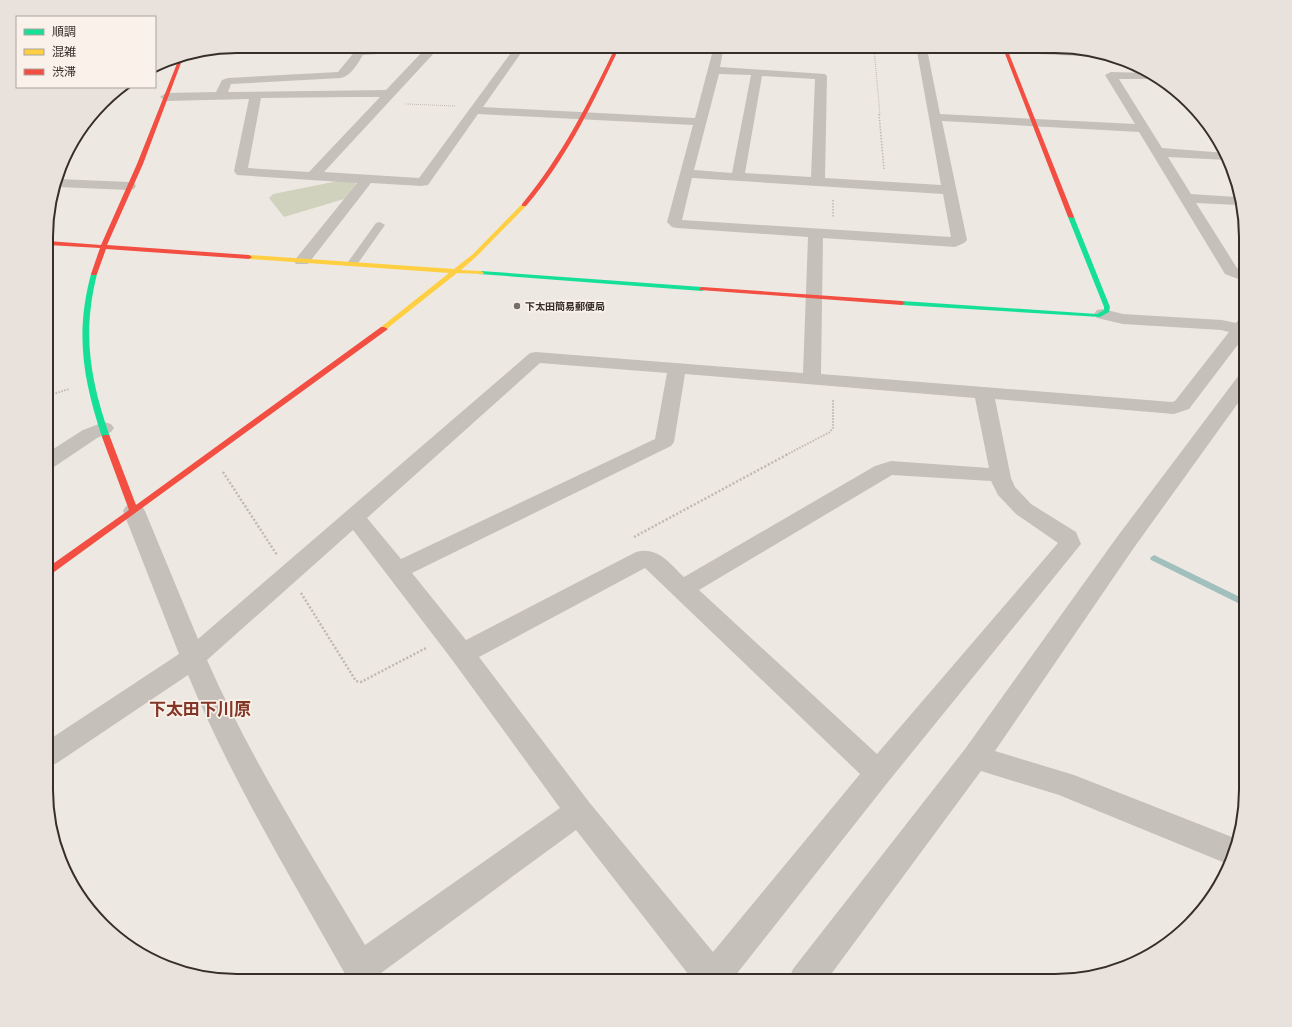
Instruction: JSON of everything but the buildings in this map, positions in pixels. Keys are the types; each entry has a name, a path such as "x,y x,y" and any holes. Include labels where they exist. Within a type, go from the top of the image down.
{"street":[{"path":"220,96 226,82 338,76 352,64 359,53"},
{"path":"313,176 427,53"},
{"path":"256,95 241,171 367,180 423,182 516,53"},
{"path":"53,569 404,314 456,271 509,221 539,187 561,156 614,53"},
{"path":"718,53 674,222 676,224 955,242 959,240 922,53"},
{"path":"1006,53 1107,307 1107,311 1103,314"},
{"path":"179,63 130,186 102,247 86,312 84,344 87,373 94,400 134,511 193,658 233,742 295,856 364,974 579,811"},
{"path":"714,70 820,76 818,182"},
{"path":"738,177 757,72"},
{"path":"1144,77 1111,75 1231,271 1239,274"},
{"path":"166,97 352,93 386,98"},
{"path":"477,109 700,122"},
{"path":"936,117 1144,128"},
{"path":"1158,152 1220,156"},
{"path":"686,174 950,190"},
{"path":"302,261 367,180"},
{"path":"62,182 130,186"},
{"path":"1187,198 1235,201"},
{"path":"812,379 816,234"},
{"path":"53,243 1090,316 1103,314 1123,319 1239,326"},
{"path":"53,750 171,674 193,658 536,357 1174,408 1182,405 1239,331"},
{"path":"398,570 664,442 677,369"},
{"path":"810,974 976,757 1125,543 1239,388"},
{"path":"353,516 398,570 579,811 704,967 720,969 878,773 1070,544 1068,537 1035,517 1008,494 999,475 999,466 984,393"},
{"path":"53,458 90,434 104,428"},
{"path":"682,589 882,471 891,468 999,475"},
{"path":"455,645 644,558 649,558 878,773"},
{"path":"976,757 1064,784 1229,850"}],"lane":[{"path":"352,264 380,225"}],"path":[{"path":"874,53 884,172"},
{"path":"386,98 477,109"},
{"path":"629,540 830,432 834,428 832,381"},
{"path":"53,394 71,389"},
{"path":"220,468 356,681 361,682 455,645"}],"green space":[{"path":"338,181 353,181 356,184 344,199 284,217 269,198 273,194"}],"waterway":[{"path":"1154,558 1239,600"}],"traffic: fast":[{"path":"902,303 1098,316 1107,311 1107,307 1071,217"},
{"path":"481,273 702,289"},
{"path":"94,274 86,316 86,357 89,377 99,417 106,437"}],"traffic: slow":[{"path":"384,329 475,255 524,205"},
{"path":"249,257 481,273"}],"traffic: jam":[{"path":"524,205 553,169 577,129 615,53"},
{"path":"1007,53 1071,217"},
{"path":"94,274 106,239 140,164 179,63"},
{"path":"53,243 249,257"},
{"path":"702,289 902,303"},
{"path":"134,511 384,329"},
{"path":"53,569 134,511 106,437"}],"place":[{"name":"下太田簡易郵便局","path":"517,306"}],"district":[{"name":"下太田下川原","path":"200,709"}]}
